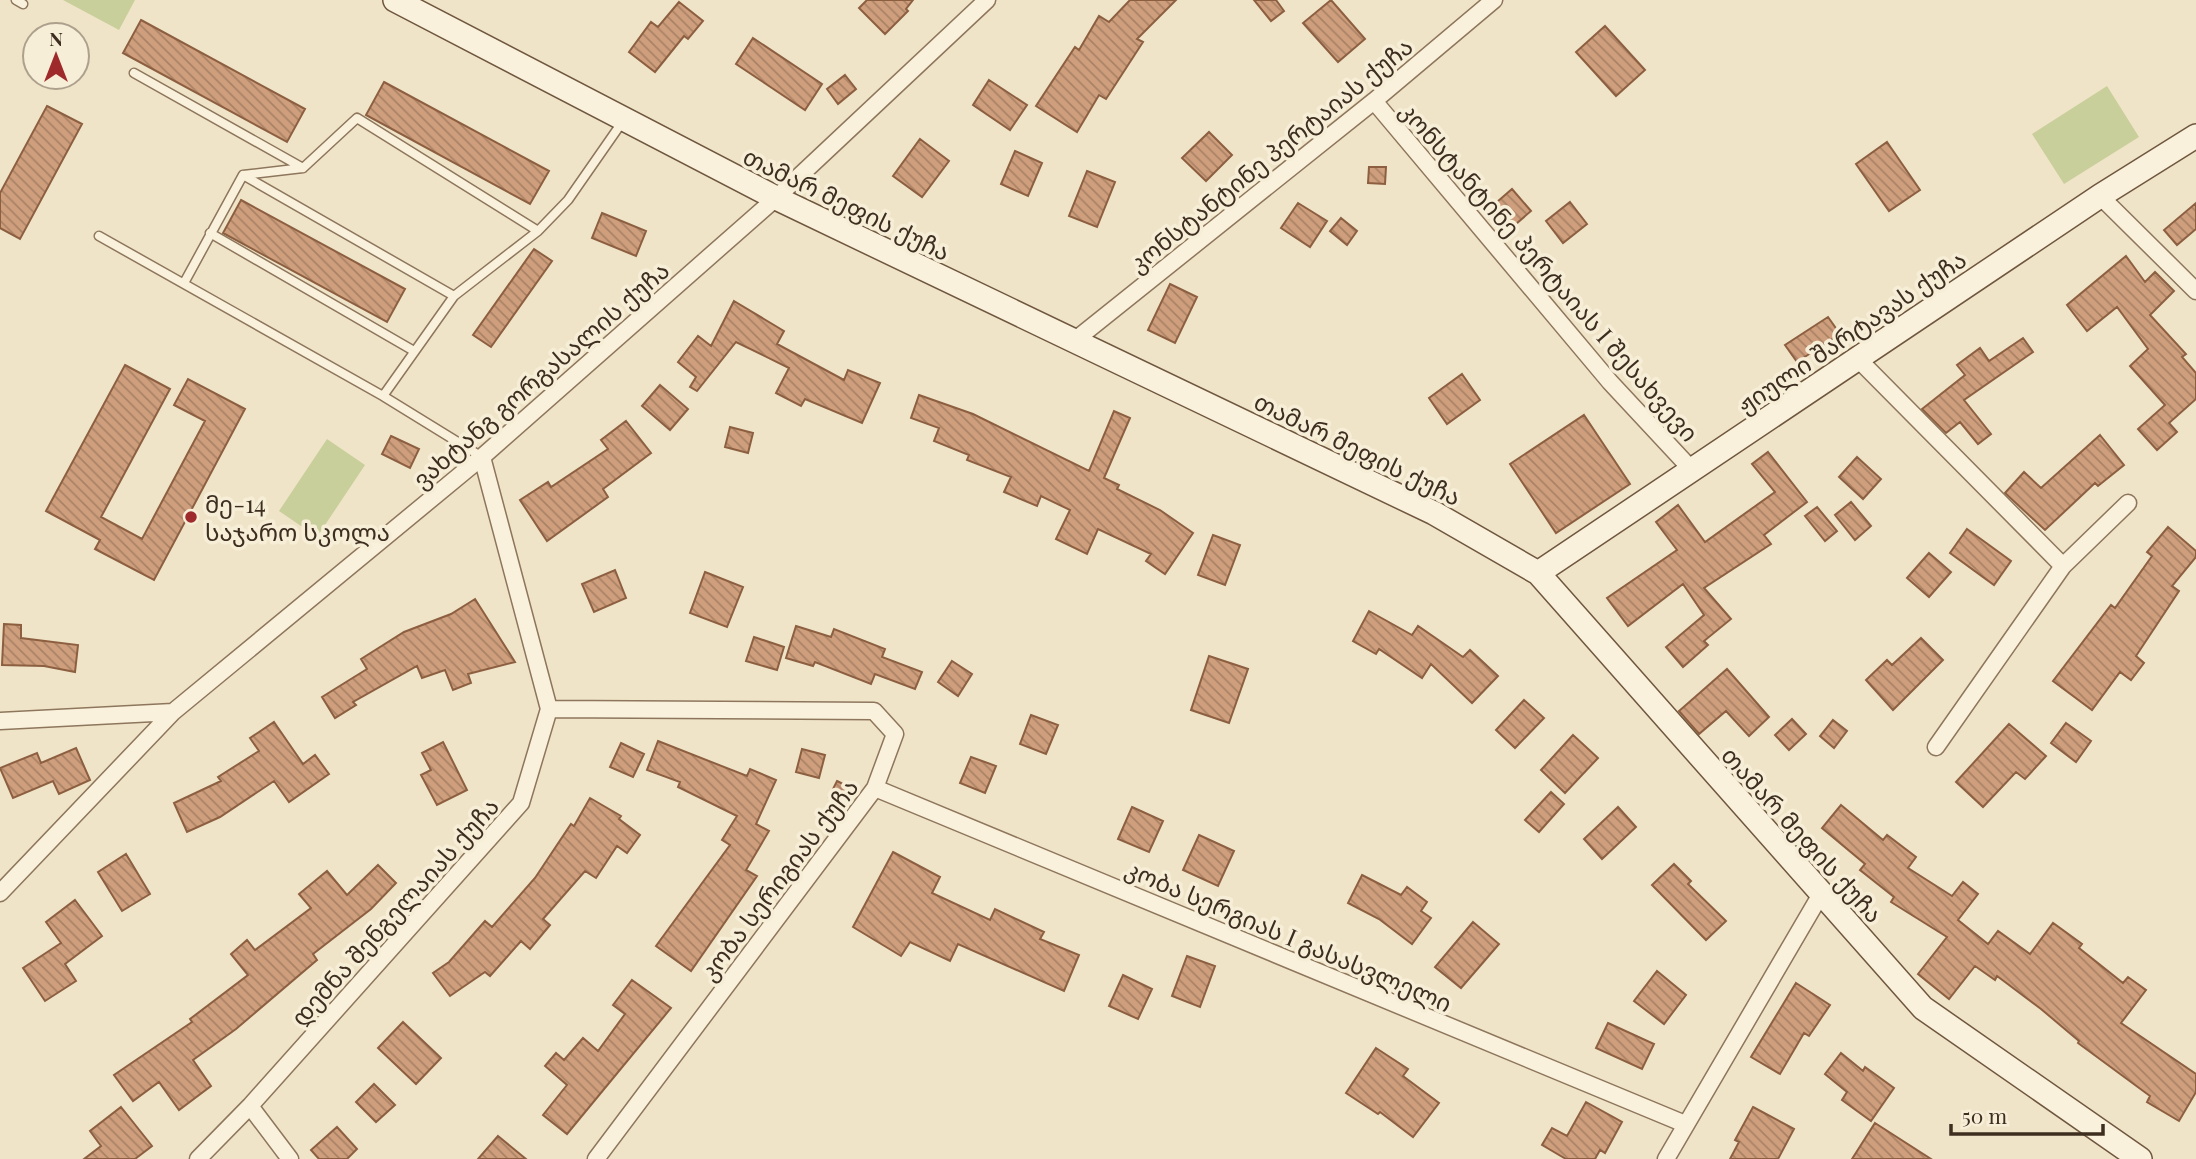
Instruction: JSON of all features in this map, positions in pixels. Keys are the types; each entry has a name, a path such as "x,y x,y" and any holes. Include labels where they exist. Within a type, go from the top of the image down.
{"street":[{"name":"თამარ მეფის ქუჩა","path":"396,0 776,198 1401,496 1538,573 1923,1008 2140,1159"},
{"name":"ვახტანგ გორგასალის ქუჩა","path":"0,893 173,712 482,457 776,198 987,0"},
{"name":"კონსტანტინე პერტაიას ქუჩა","path":"1074,341 1374,101 1494,0"},
{"name":"კონსტანტინე პერტაიას I შესახვევი","path":"1374,101 1612,384 1692,470"},
{"name":"ჟიული შარტავას ქუჩა","path":"1538,573 2100,196 2196,136"},
{"path":"2100,196 2196,291"},
{"path":"1857,359 2063,566"},
{"path":"482,457 549,709"},
{"path":"1936,747 2063,566 2128,503"},
{"name":"კობა სერიგიას ქუჩა","path":"549,709 874,711 895,734 875,788 596,1159"},
{"name":"დემნა შენგელაიას ქუჩა","path":"198,1159 250,1106 521,803 549,709"},
{"path":"0,721 173,712"},
{"name":"კობა სერგიას I გასასვლელი","path":"875,788 1685,1124"},
{"path":"1666,1159 1821,894"},
{"path":"250,1106 290,1159"}],"lane":[{"path":"134,74 303,168"},
{"path":"243,175 303,168 356,118 538,231"},
{"path":"383,396 454,296 538,231 568,200 623,120"},
{"path":"184,283 243,175"},
{"path":"243,175 454,296"},
{"path":"210,233 414,351"},
{"path":"99,236 383,396 482,457"}],"green space":[{"path":"63,0 135,0 119,30"},
{"path":"2107,86 2139,137 2064,184 2032,134"},
{"path":"327,439 365,465 317,537 279,511"}],"building":[{"path":"867,0 913,0 906,9 908,11 885,34 859,8"},
{"path":"1130,0 1176,0 1137,39 1143,42 1106,99 1099,95 1077,132 1036,106 1075,47 1079,50 1099,16 1109,22"},
{"path":"1254,0 1276,0 1284,11 1271,21"},
{"path":"1331,0 1365,39 1338,62 1303,23"},
{"path":"679,2 703,21 688,39 684,36 655,72 629,52 651,22 658,27"},
{"path":"141,20 305,109 287,142 123,53"},
{"path":"1605,26 1645,70 1616,96 1576,52"},
{"path":"753,38 822,84 805,110 736,64"},
{"path":"845,75 856,89 838,104 827,89"},
{"path":"989,80 1027,105 1010,130 973,105"},
{"path":"384,82 549,171 530,204 366,115"},
{"path":"47,106 82,124 20,239 0,228 0,193"},
{"path":"1209,132 1232,155 1206,181 1182,158"},
{"path":"920,139 949,161 922,197 893,176"},
{"path":"1887,142 1920,190 1889,211 1856,164"},
{"path":"1015,151 1042,163 1028,196 1001,184"},
{"path":"1369,167 1386,167 1385,184 1368,183"},
{"path":"1087,171 1115,182 1097,227 1069,216"},
{"path":"1512,189 1531,211 1509,230 1490,208"},
{"path":"241,200 405,289 387,322 223,233"},
{"path":"1570,202 1587,224 1563,243 1546,221"},
{"path":"1298,203 1327,221 1310,247 1281,228"},
{"path":"2196,203 2196,229 2177,245 2164,230"},
{"path":"602,213 646,231 636,256 592,238"},
{"path":"1341,218 1357,231 1347,245 1330,231"},
{"path":"534,249 552,261 491,347 473,335"},
{"path":"2126,256 2145,282 2155,272 2174,291 2150,315 2186,354 2182,357 2196,373 2196,399 2169,423 2177,432 2157,450 2138,429 2165,405 2130,366 2148,349 2117,307 2087,331 2067,305"},
{"path":"1170,284 1197,297 1175,343 1148,330"},
{"path":"734,301 784,331 777,344 844,380 848,370 880,383 862,423 805,399 801,406 776,393 789,368 736,342 697,391 690,387 696,377 678,362 698,336 711,346"},
{"path":"1828,317 1840,334 1797,362 1785,345"},
{"path":"2023,338 2033,352 1964,400 1991,434 1978,444 1960,422 1946,433 1922,409 1965,375 1957,365 1980,348 1989,361"},
{"path":"125,365 170,389 101,517 142,539 205,421 174,405 188,379 245,409 154,580 95,549 100,540 46,511"},
{"path":"1462,374 1480,400 1447,424 1429,398"},
{"path":"660,385 688,409 670,430 642,406"},
{"path":"919,395 973,414 1089,471 1114,411 1130,418 1104,478 1119,485 1117,489 1160,510 1193,533 1165,574 1146,561 1151,554 1098,529 1087,554 1056,539 1070,510 1041,496 1037,506 1004,492 1011,477 967,460 969,455 934,441 939,428 911,418"},
{"path":"1584,415 1630,484 1556,533 1510,464"},
{"path":"626,421 651,453 603,489 608,497 547,541 520,500 548,482 551,487 608,449 601,440"},
{"path":"730,427 753,433 748,453 725,447"},
{"path":"2100,435 2124,465 2098,486 2095,483 2045,530 2005,493 2024,472 2041,488"},
{"path":"391,436 419,449 410,468 382,454"},
{"path":"1768,452 1807,502 1764,535 1771,544 1704,588 1731,619 1704,641 1708,645 1683,667 1666,647 1704,615 1683,584 1628,626 1607,598 1677,550 1656,522 1678,505 1705,542 1775,492 1752,464"},
{"path":"1857,457 1881,479 1863,499 1839,477"},
{"path":"1851,502 1871,526 1855,540 1835,515"},
{"path":"1817,507 1837,531 1825,541 1805,516"},
{"path":"2168,527 2196,551 2196,557 2172,586 2179,591 2136,656 2144,663 2131,680 2120,672 2092,710 2053,681 2111,605 2115,608 2152,556 2147,552"},
{"path":"1967,529 2011,561 1994,585 1950,553"},
{"path":"1213,535 1240,545 1225,585 1198,575"},
{"path":"1929,553 1951,572 1929,597 1907,578"},
{"path":"615,570 626,598 594,612 582,584"},
{"path":"705,572 743,587 727,627 690,613"},
{"path":"475,599 515,662 468,674 471,683 453,690 445,670 422,678 417,666 353,702 356,705 335,718 322,697 367,669 361,659 404,632 451,614"},
{"path":"1369,611 1412,635 1418,626 1463,657 1470,650 1498,676 1472,703 1431,664 1422,678 1379,649 1376,654 1353,641"},
{"path":"4,624 21,625 21,638 78,645 75,672 44,666 2,665"},
{"path":"796,626 831,637 834,629 885,649 882,657 922,672 915,689 875,674 871,684 815,662 813,666 786,658"},
{"path":"754,637 784,647 777,670 746,661"},
{"path":"1921,638 1943,660 1893,710 1866,680 1887,660 1892,665"},
{"path":"1209,656 1248,669 1229,723 1191,710"},
{"path":"952,661 972,674 958,696 938,682"},
{"path":"1727,669 1769,717 1749,736 1726,711 1699,734 1679,711"},
{"path":"1524,700 1544,718 1515,748 1496,730"},
{"path":"1031,715 1058,725 1046,754 1020,744"},
{"path":"1792,719 1806,734 1789,750 1775,735"},
{"path":"1833,720 1847,731 1834,748 1820,736"},
{"path":"274,722 303,764 315,755 329,774 289,802 274,781 220,817 187,832 174,803 221,781 218,777 259,751 250,738"},
{"path":"2066,723 2091,741 2076,762 2051,743"},
{"path":"2009,724 2046,756 2025,779 2016,772 1983,807 1956,782"},
{"path":"1573,735 1598,758 1565,793 1541,770"},
{"path":"658,741 747,776 750,769 776,780 756,824 769,831 746,870 757,876 691,971 656,946 730,845 722,840 737,816 678,787 680,782 647,770"},
{"path":"443,742 467,790 437,805 421,775 431,770 422,753"},
{"path":"621,743 644,754 633,777 610,767"},
{"path":"76,748 90,780 59,794 53,781 13,798 0,768 37,753 41,763"},
{"path":"802,749 825,755 819,778 796,772"},
{"path":"971,757 996,766 985,793 960,783"},
{"path":"837,781 851,788 843,804 829,797"},
{"path":"1551,792 1564,804 1539,832 1525,820"},
{"path":"590,798 621,816 619,819 640,835 627,853 617,846 596,878 585,871 543,919 550,925 530,949 521,941 490,976 485,972 450,996 433,973 449,962 485,921 492,927 535,878 571,824 574,826"},
{"path":"1841,805 1883,840 1887,835 1916,857 1908,868 1952,896 1963,882 1978,894 1958,920 1988,944 1998,931 2030,954 2053,923 2082,944 2079,948 2123,983 2128,977 2146,990 2121,1023 2196,1074 2196,1092 2179,1121 2147,1102 2150,1096 2078,1043 2079,1041 2041,1009 1997,976 1995,980 1975,966 1949,999 1918,974 1947,937 1891,902 1894,897 1860,870 1865,864 1822,828"},
{"path":"1132,807 1163,821 1149,852 1118,839"},
{"path":"1618,807 1636,827 1602,859 1584,839"},
{"path":"1199,835 1234,851 1218,886 1183,870"},
{"path":"893,852 940,877 932,893 990,920 995,909 1044,932 1040,939 1079,955 1064,991 958,944 950,961 910,942 901,956 853,927"},
{"path":"126,854 150,894 122,911 98,872"},
{"path":"1674,864 1691,881 1688,884 1726,921 1706,940 1652,885"},
{"path":"378,865 396,883 371,909 313,954 317,960 236,1029 193,1060 211,1086 179,1110 159,1082 133,1101 114,1075 192,1022 190,1019 248,975 231,954 247,940 255,950 311,908 299,894 327,871 347,895"},
{"path":"1362,875 1401,895 1407,887 1427,902 1421,911 1431,918 1412,944 1379,919 1348,903"},
{"path":"75,900 102,936 65,964 76,981 45,1001 23,968 61,943 46,922"},
{"path":"1473,922 1499,944 1461,988 1435,967"},
{"path":"1187,956 1215,966 1200,1007 1172,996"},
{"path":"1657,971 1686,995 1664,1024 1634,1001"},
{"path":"1123,975 1152,989 1138,1019 1109,1006"},
{"path":"632,980 671,1008 567,1134 543,1115 567,1085 545,1066 556,1053 564,1060 583,1038 598,1051 625,1014 613,1005"},
{"path":"1796,983 1830,1005 1809,1036 1804,1033 1780,1074 1751,1057"},
{"path":"403,1022 441,1058 416,1084 378,1048"},
{"path":"1608,1023 1654,1044 1642,1069 1596,1048"},
{"path":"1376,1048 1408,1069 1403,1076 1439,1103 1413,1137 1380,1112 1378,1114 1346,1093"},
{"path":"1841,1053 1863,1071 1865,1067 1894,1088 1871,1121 1842,1100 1847,1092 1825,1074"},
{"path":"374,1084 395,1105 376,1122 356,1102"},
{"path":"1586,1102 1622,1122 1605,1153 1600,1150 1595,1159 1566,1159 1542,1145 1552,1128 1567,1136"},
{"path":"121,1107 152,1146 135,1159 84,1159 101,1146 90,1131"},
{"path":"1753,1107 1794,1129 1778,1159 1730,1159 1739,1142 1735,1140"},
{"path":"1875,1123 1931,1159 1852,1159"},
{"path":"337,1127 357,1149 347,1159 319,1159 311,1150"},
{"path":"498,1136 526,1159 478,1159"}],"place":[{"name":"მე-14 საჯარო სკოლა","path":"191,517"}]}
